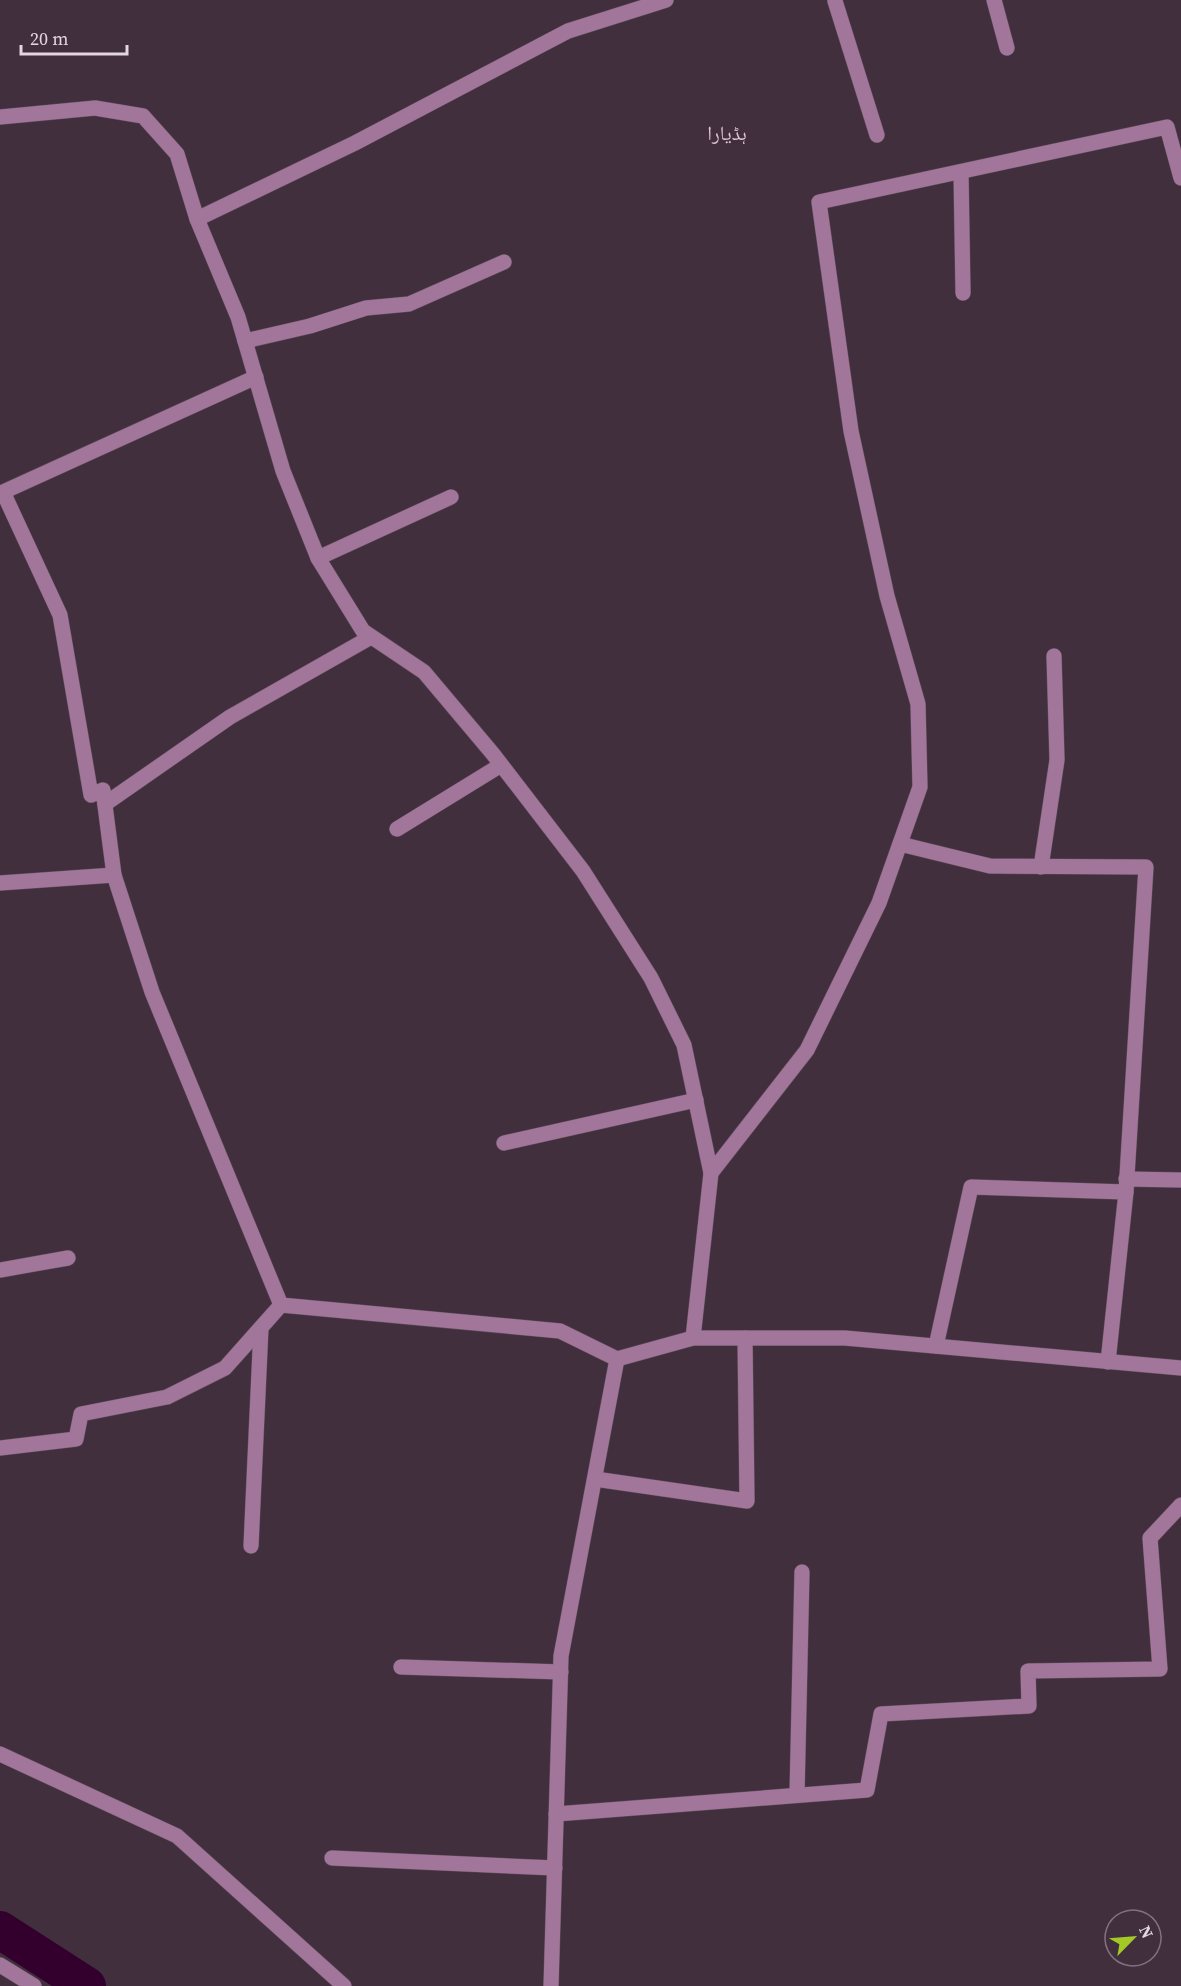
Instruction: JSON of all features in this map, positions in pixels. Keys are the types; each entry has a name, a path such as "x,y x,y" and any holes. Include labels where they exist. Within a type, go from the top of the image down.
{"street":[{"path":"197,219 356,143 568,31 666,0"},
{"path":"824,0 835,0 877,135"},
{"path":"994,0 1007,48"},
{"path":"0,117 94,108 143,116 177,154 197,219 238,317 283,471 318,558 363,631 424,672 501,765 583,871 651,978 684,1045 711,1173 693,1338"},
{"path":"711,1173 807,1050 879,903 920,787 918,704 887,597 851,431 819,202 1167,127 1181,178"},
{"path":"961,172 963,293"},
{"path":"245,341 310,326 366,308 409,304 504,262"},
{"path":"256,377 3,492 60,615 91,795 103,790 114,875 152,992 281,1305"},
{"path":"318,558 451,496"},
{"path":"105,804 230,717 371,637"},
{"path":"1041,867 1057,760 1054,656"},
{"path":"397,829 501,765"},
{"path":"900,844 990,866 1146,867 1126,1185 1108,1362"},
{"path":"0,883 114,875"},
{"path":"504,1143 696,1100"},
{"path":"936,1347 971,1187 1126,1185 1181,1180"},
{"path":"0,1270 68,1258"},
{"path":"0,1448 76,1439 81,1414 167,1397 225,1368 281,1305"},
{"path":"281,1305 560,1331 617,1359 693,1338 845,1338 1181,1368"},
{"path":"251,1546 261,1328"},
{"path":"594,1479 747,1501 745,1338"},
{"path":"551,1986 561,1656 617,1359"},
{"path":"556,1814 867,1790 881,1714 1029,1706 1028,1671 1160,1668 1150,1538 1181,1505"},
{"path":"797,1795 802,1572"},
{"path":"401,1667 561,1671"},
{"path":"0,1754 177,1836 344,1986"},
{"path":"332,1858 555,1868"},
{"path":"0,1965 34,1986"}],"waterway":[{"path":"0,1930 87,1986"}],"district":[{"name":"ہڈیارا","path":"727,133"}]}
